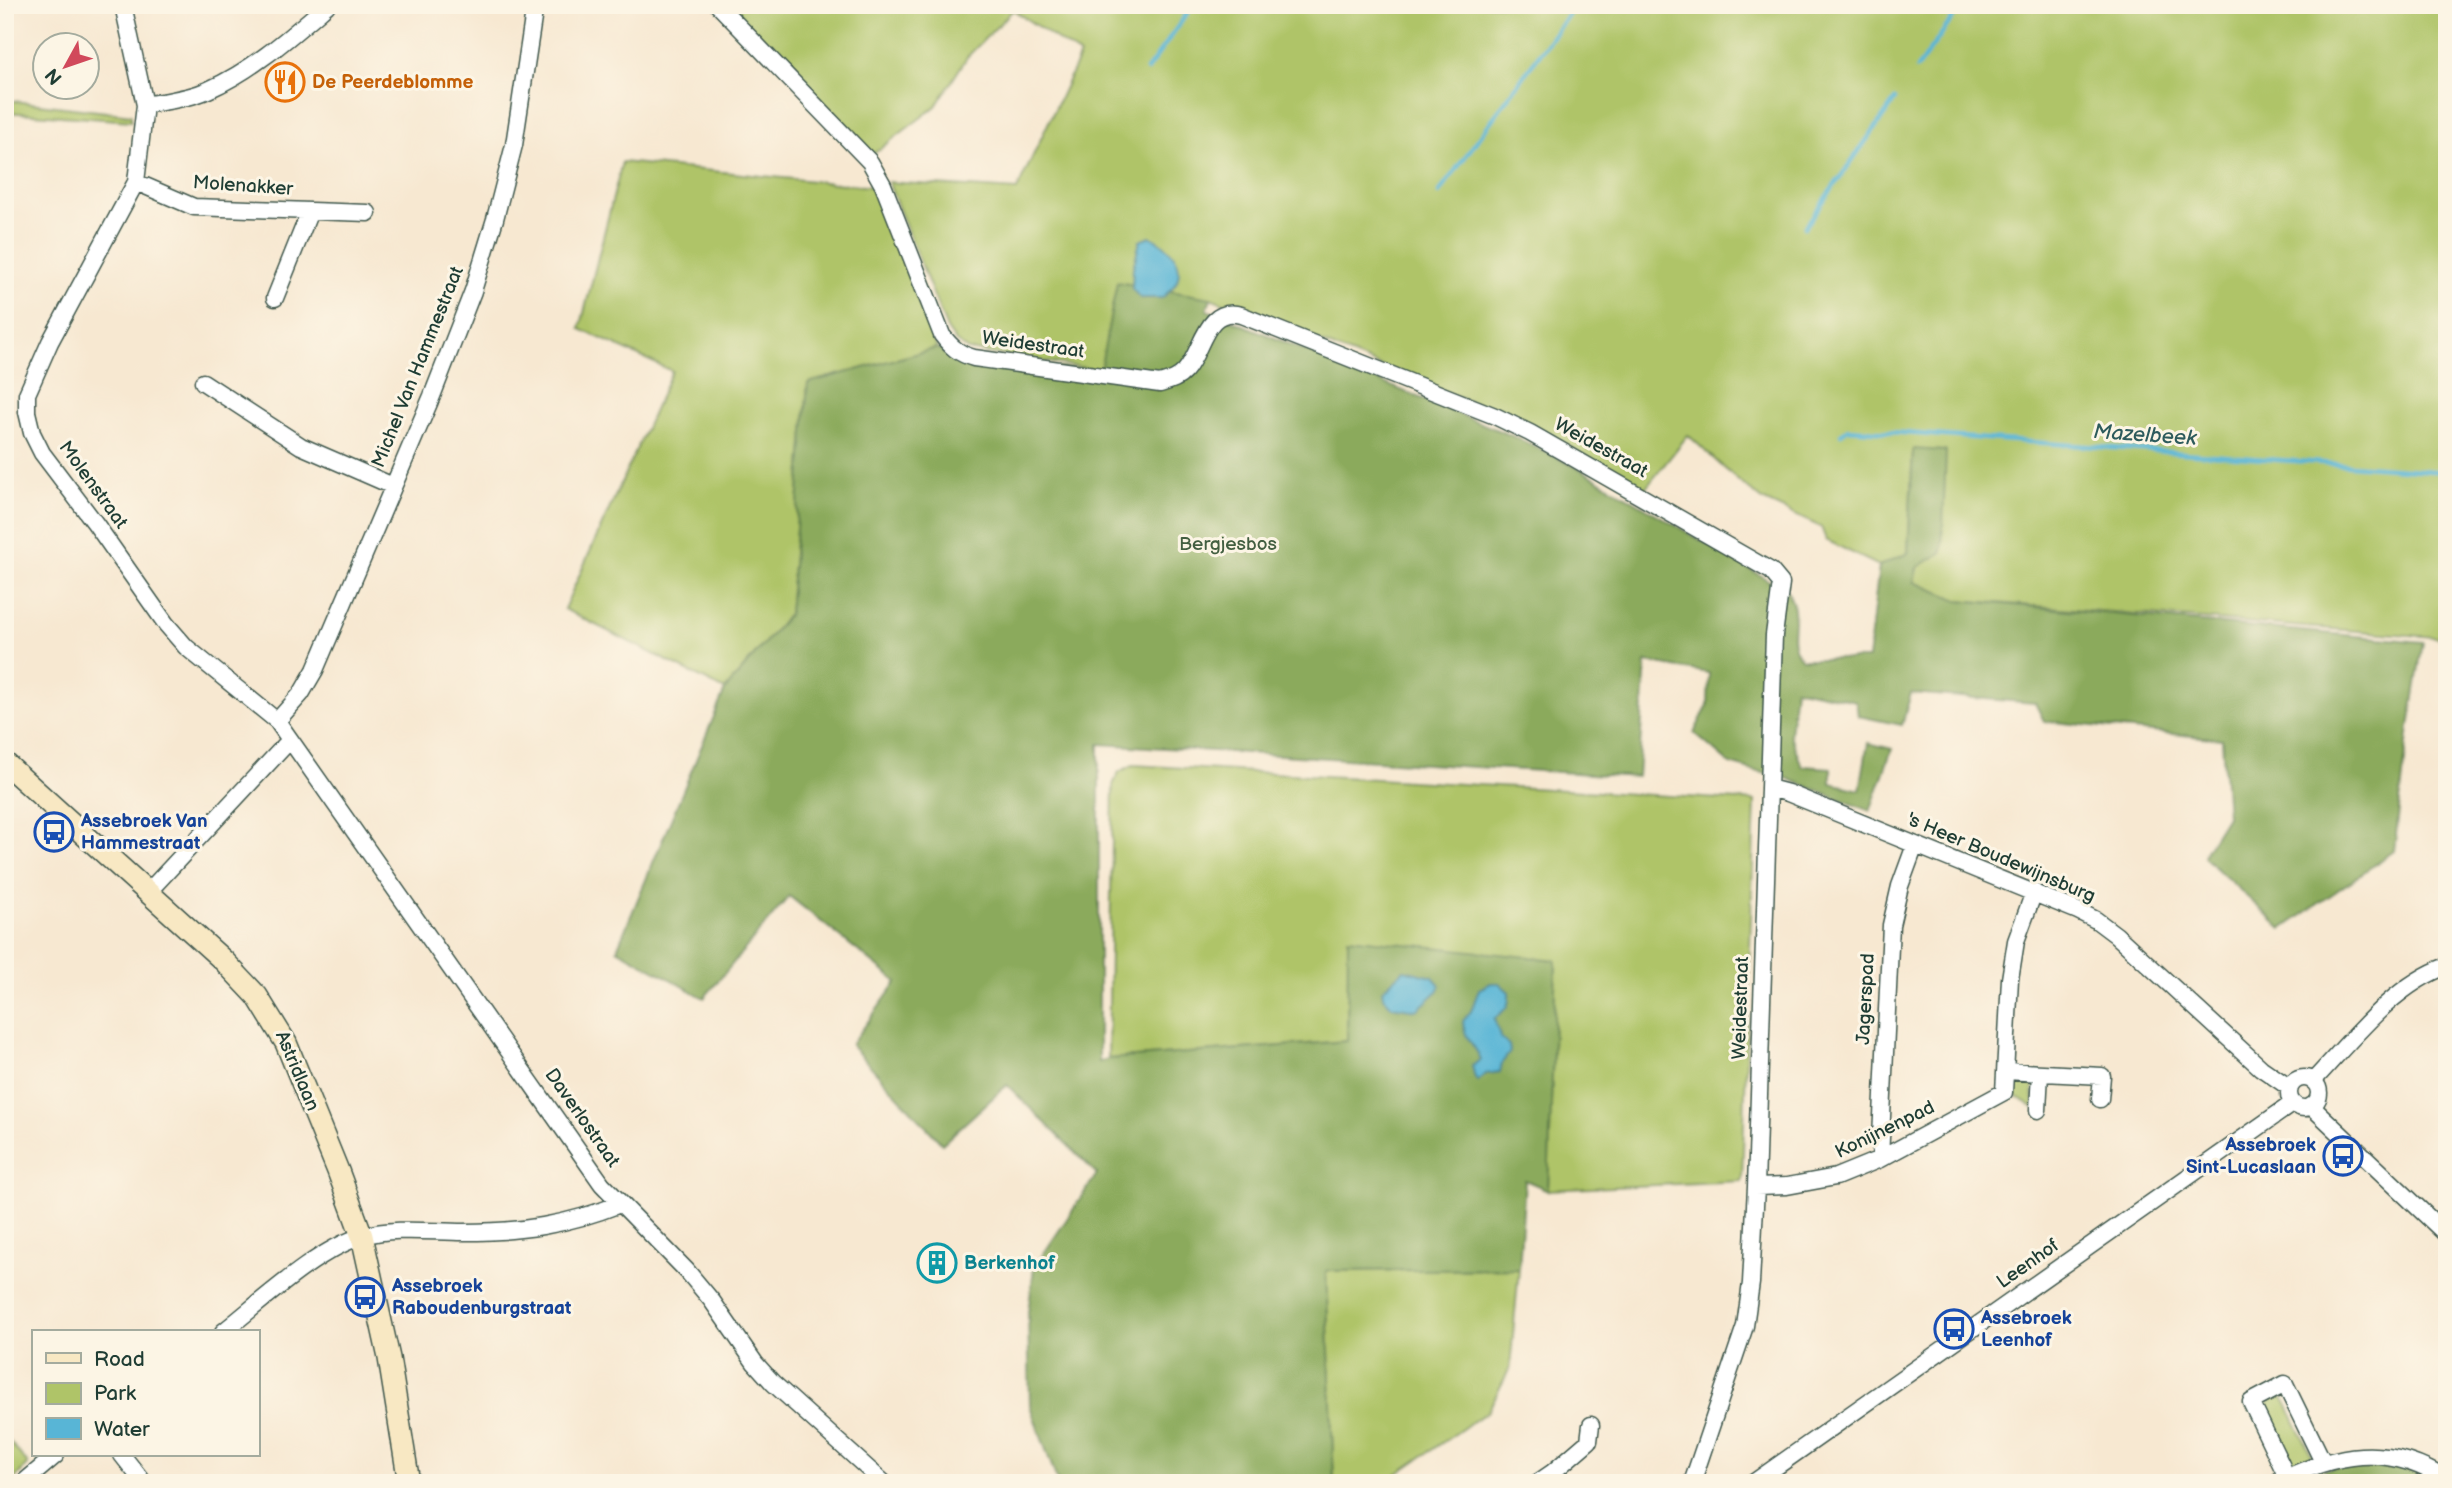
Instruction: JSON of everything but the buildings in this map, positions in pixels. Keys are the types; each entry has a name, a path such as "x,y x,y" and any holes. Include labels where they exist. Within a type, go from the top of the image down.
{"main road":[{"name":"Astridlaan","path":"5,763 224,961 257,996 286,1042 362,1236 389,1358 409,1483"}],"street":[{"name":"Molenstraat","path":"123,5 145,105 136,182 33,377 27,394 27,412 32,433 42,453 166,624 186,647 277,721 290,740"},
{"path":"145,105 206,91 223,82 295,33 327,5"},
{"name":"Michel Van Hammestraat","path":"277,721 301,694 315,670 432,396 473,291 514,145 535,5"},
{"name":"Weidestraat","path":"718,5 870,162 883,185 942,335 951,347 961,354 1160,384 1175,380 1186,371 1218,316 1228,312 1241,315 1518,427 1584,462 1771,571 1781,583 1774,635 1751,1283 1745,1326 1692,1483"},
{"name":"Molenakker","path":"136,182 194,207 368,213"},
{"name":"Molenakker","path":"275,298 310,211"},
{"path":"203,382 301,446 393,485"},
{"path":"148,892 290,740"},
{"name":"Daverlostraat","path":"290,740 602,1184 687,1271 773,1383 884,1483"},
{"name":"'s Heer Boudewijnsburg","path":"1769,788 1788,793 2034,892 2096,920 2116,935 2291,1095"},
{"name":"Jagerspad","path":"1880,1159 1891,925 1898,893 1914,845"},
{"name":"Konijnenpad","path":"1756,1187 1787,1186 1836,1177 1880,1159 2004,1093 2010,979 2016,941 2034,892"},
{"path":"2313,1081 2389,1002 2436,970 2447,966"},
{"path":"2005,1071 2102,1076 2100,1099"},
{"path":"2038,1110 2040,1073"},
{"path":"2297,1079 2313,1081 2319,1093 2316,1102 2301,1108 2291,1095 2297,1079"},
{"name":"Leenhof","path":"1753,1483 2291,1095"},
{"path":"2311,1106 2447,1235"},
{"path":"226,1330 318,1257 362,1236 390,1230 520,1230 556,1225 620,1204"},
{"path":"2323,1462 2285,1384 2251,1402 2281,1480 2323,1462 2372,1455 2394,1457 2428,1468 2447,1480"},
{"path":"1537,1483 1589,1441 1591,1425"},
{"path":"23,1483 56,1456"},
{"path":"123,1456 144,1483"}],"green space":[{"path":"725,5 2432,5 2447,16 2447,638 1958,600 1914,582 1917,568 1913,450 1908,554 1879,566 1826,540 1821,527 1764,501 1688,435 1645,489 1532,427 1211,298 1100,370 968,350 956,342 947,329 888,182 1017,190 1080,55 1013,10 967,57 936,106 872,155"},
{"path":"5,100 131,115 131,121 5,112"},
{"path":"622,162 874,187 937,348 808,383 789,614 725,690 564,609 672,371 580,329"},
{"name":"Bergjesbos","path":"1117,282 1211,298 1207,310 1517,438 1580,469 1788,592 1794,609 1793,641 1802,659 1868,659 1879,566 1908,553 1913,449 1946,451 1942,552 1917,568 1914,582 1958,600 2423,642 2409,727 2394,851 2282,929 2204,857 2227,816 2222,739 2044,721 2035,703 1911,693 1902,725 1858,716 1856,701 1795,688 1790,735 1802,766 1831,768 1831,783 1860,790 1868,743 1892,749 1870,811 1781,776 1730,764 1694,733 1708,705 1709,673 1646,662 1638,777 1099,744 1099,1062 1108,1059 1347,1041 1348,938 1556,960 1548,1190 1525,1180 1519,1269 1326,1271 1334,1483 1058,1483 1030,1406 1028,1312 1034,1268 1097,1174 1007,1085 942,1144 851,1045 897,982 789,896 704,998 617,949 725,690 789,614 808,383 937,348 972,364 1100,370"},
{"path":"1133,765 1755,801 1742,1181 1548,1190 1556,961 1349,938 1347,1041 1108,1059 1113,785 1119,772"},
{"path":"2012,1077 2033,1078 2034,1108 2012,1093"},
{"path":"1519,1269 1510,1368 1488,1411 1384,1483 1334,1483 1326,1271"},
{"path":"2275,1397 2282,1397 2286,1402 2311,1454 2298,1465 2288,1465 2263,1414 2263,1406"},
{"path":"5,1436 28,1464 11,1483 5,1483"},
{"path":"2357,1461 2399,1464 2436,1483 2292,1483 2319,1471"}],"water":[{"path":"1150,236 1168,249 1178,266 1176,283 1162,298 1140,298 1132,289 1133,268 1140,241"},
{"path":"1404,970 1433,977 1440,985 1439,990 1417,1010 1392,1006 1383,996 1382,990"},
{"path":"1491,983 1499,983 1509,992 1506,1008 1494,1019 1501,1039 1509,1045 1510,1052 1502,1063 1500,1072 1485,1074 1478,1081 1472,1066 1481,1060 1467,1037 1463,1021 1471,1011 1479,989"}],"waterway":[{"path":"1147,70 1193,5"},
{"path":"1439,193 1575,5"},
{"path":"1917,68 1962,5"},
{"path":"1805,227 1895,100"},
{"name":"Mazelbeek","path":"1841,434 1848,429 2447,472"}],"place":[{"name":"De Peerdeblomme","path":"285,82"},
{"name":"Assebroek Van Hammestraat","path":"54,832"},
{"name":"Assebroek Sint-Lucaslaan","path":"2343,1156"},
{"name":"Berkenhof","path":"937,1263"},
{"name":"Assebroek Raboudenburgstraat","path":"365,1297"},
{"name":"Assebroek Leenhof","path":"1954,1329"}]}
